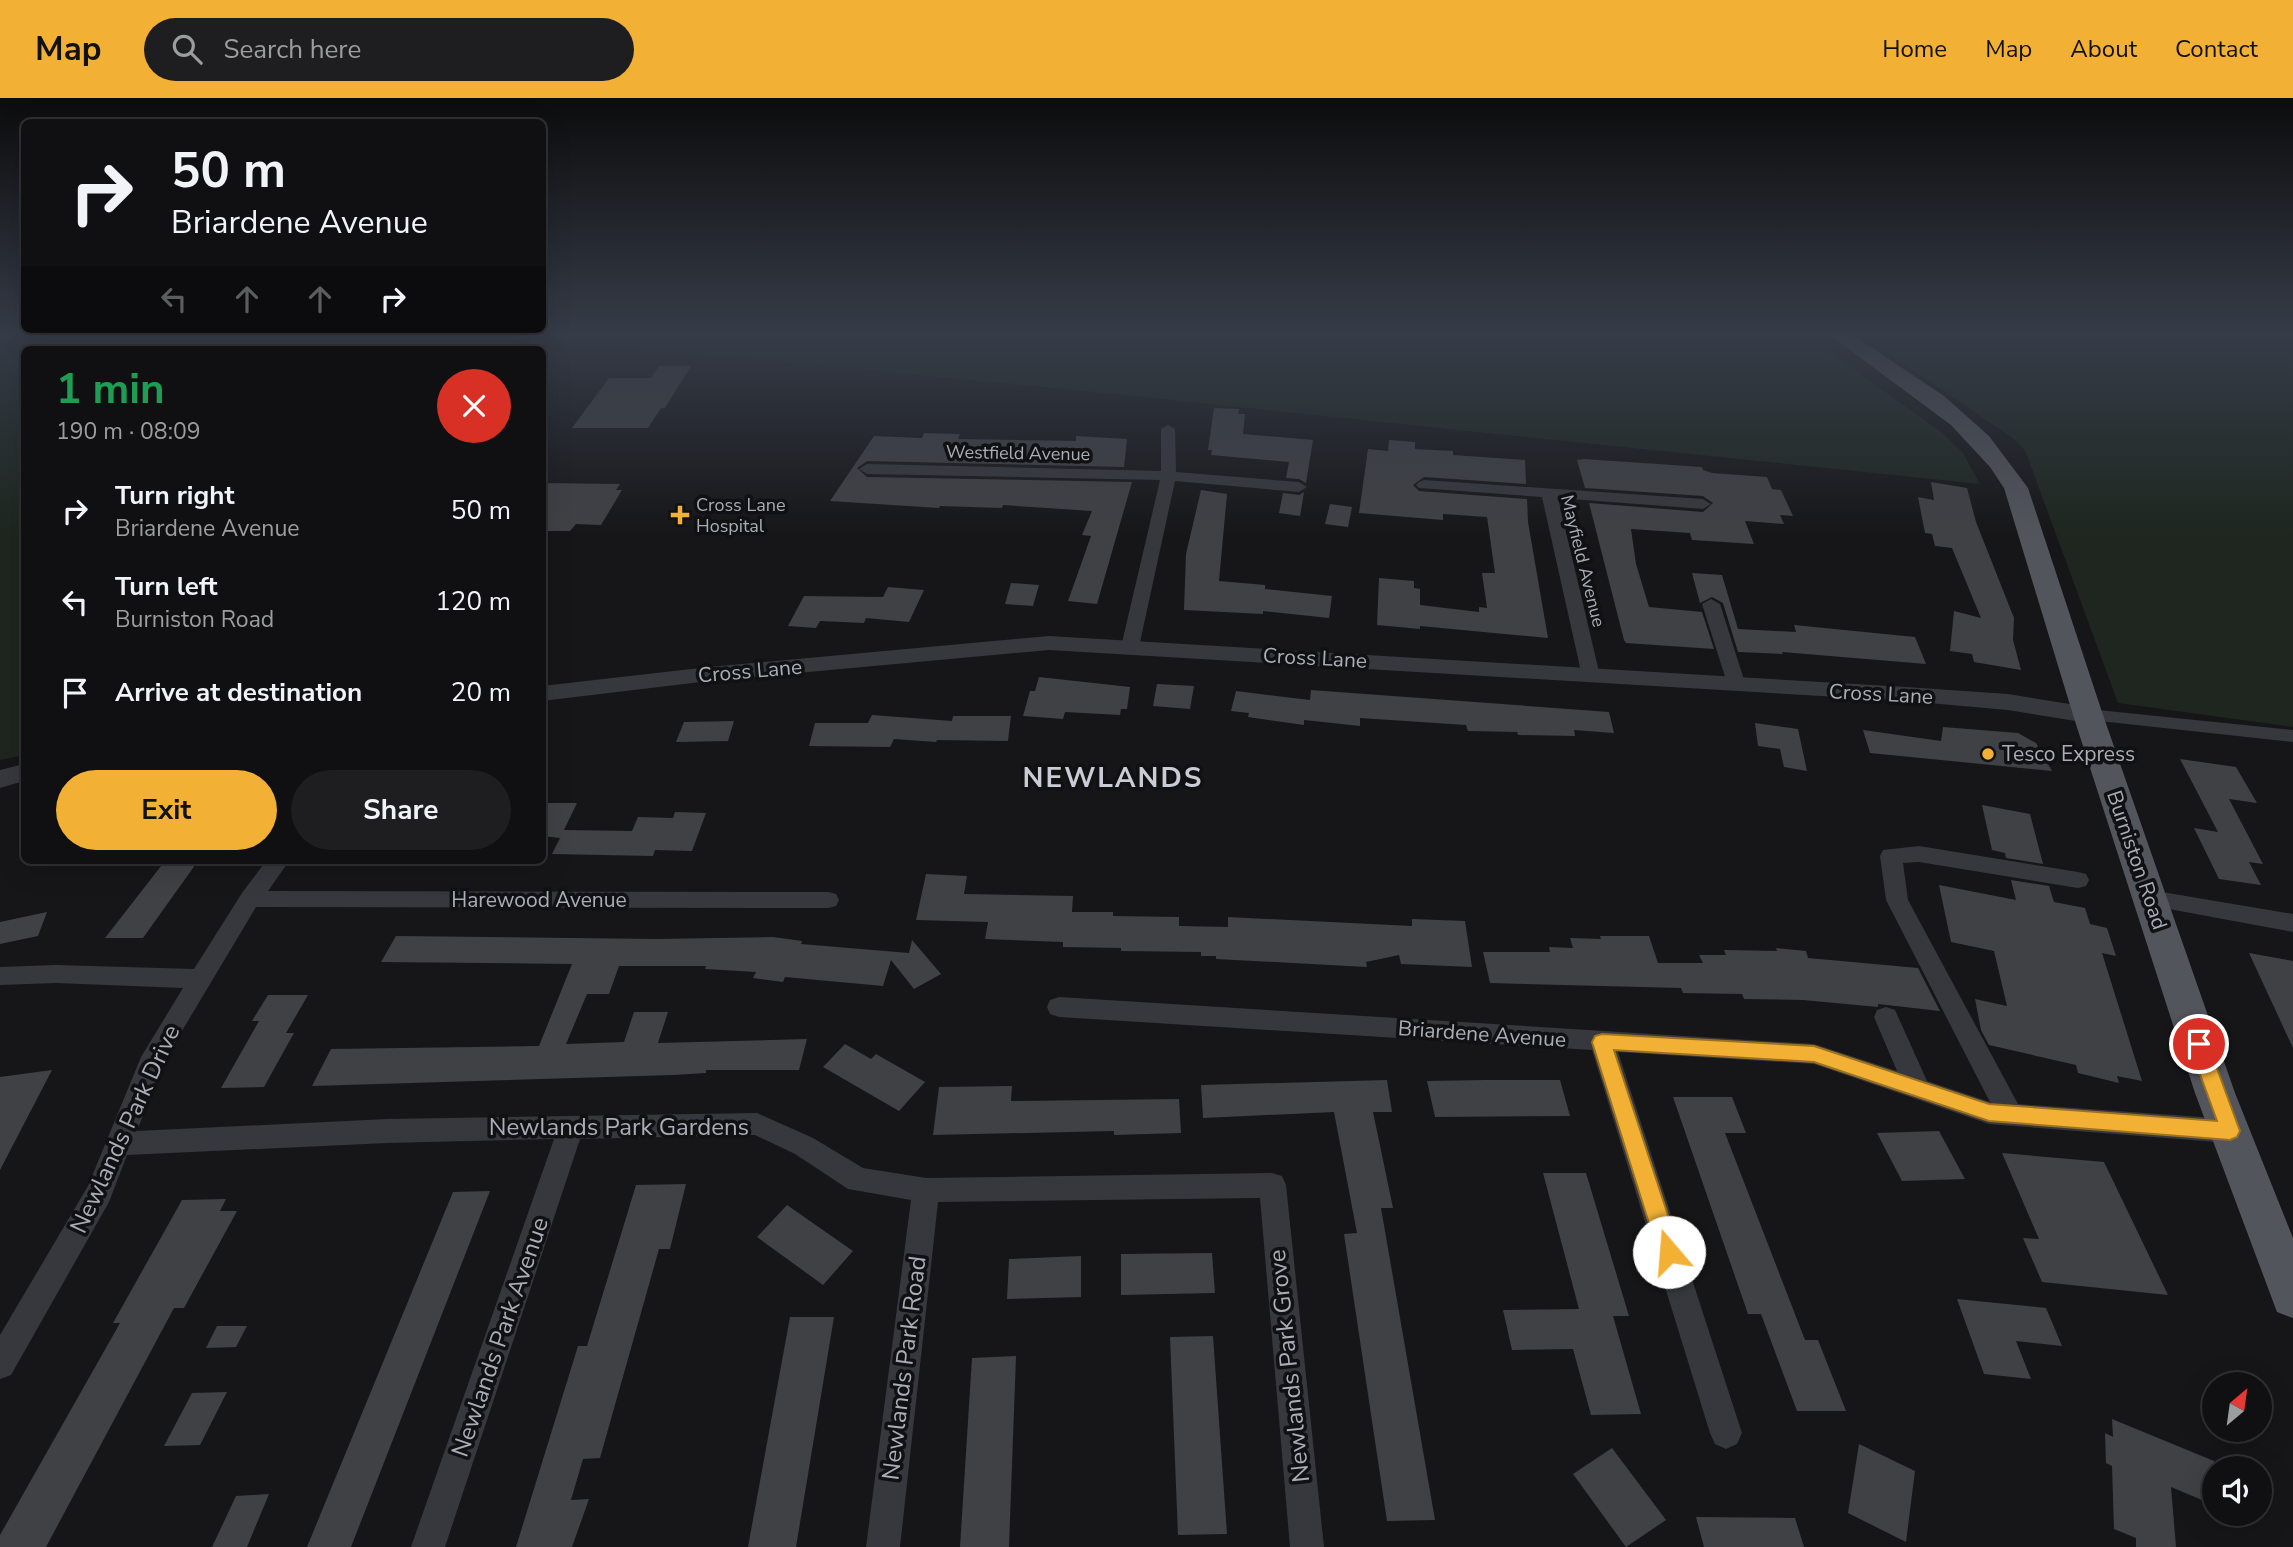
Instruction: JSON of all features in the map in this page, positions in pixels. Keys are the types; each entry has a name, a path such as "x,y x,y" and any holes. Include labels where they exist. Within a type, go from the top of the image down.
{"main road":[{"name":"Burniston Road","path":"1933,401 1957,418 2003,466 2015,488 2088,715 2230,1131 2293,1296"}],"street":[{"path":"1130,647 1169,476 1168,429"},
{"name":"Westfield Avenue","path":"867,469 1169,476 1299,487"},
{"name":"Mayfield Avenue","path":"1424,485 1549,493 1591,676"},
{"path":"1549,493 1703,504"},
{"path":"1711,604 1737,686"},
{"name":"Cross Lane","path":"546,694 709,674 1049,643 2008,702 2088,715"},
{"path":"2088,715 2293,736"},
{"path":"0,779 21,774"},
{"path":"2009,1112 1897,900 1891,856 1919,854 2078,880"},
{"name":"Newlands Park Drive","path":"4,1351 99,1193 153,1057 250,899 276,864"},
{"path":"2150,898 2293,923"},
{"name":"Harewood Avenue","path":"250,899 828,900"},
{"path":"0,976 56,974 200,979"},
{"name":"Briardene Avenue","path":"1059,1007 1814,1054 1989,1113 2009,1112 2230,1131"},
{"path":"1886,1017 1917,1087"},
{"path":"1602,1042 1726,1433"},
{"name":"Newlands Park Gardens","path":"120,1144 387,1131 757,1124 794,1140 858,1180 926,1190 1272,1185"},
{"name":"Newlands Park Avenue","path":"428,1547 571,1127"},
{"name":"Newlands Park Grove","path":"1272,1185 1307,1547"},
{"name":"Newlands Park Road","path":"883,1547 926,1190"}],"shaded area":[{"path":"0,401 21,401 21,756 0,760"},
{"path":"1176,401 1897,401 1941,432 1963,453 1980,484"},
{"path":"1958,401 2293,401 2293,727 2118,703 2025,450 2014,439"}],"building":[{"path":"592,401 670,401 665,408 661,408 648,428 572,428"},
{"path":"1214,408 1239,409 1238,414 1245,414 1243,434 1313,440 1306,483 1299,479 1286,478 1289,462 1211,455 1212,450 1208,450"},
{"path":"924,433 960,434 958,439 1076,441 1076,436 1127,439 1124,467 867,461 857,468 867,477 1132,482 1097,604 1068,601 1091,536 1082,535 1092,511 1003,505 1002,508 939,508 830,501 874,436 922,438"},
{"path":"1389,440 1415,442 1415,449 1453,451 1453,455 1525,460 1526,484 1424,477 1413,485 1419,491 1527,499 1528,522 1548,638 1420,626 1420,629 1377,625 1379,578 1414,581 1414,588 1420,589 1420,605 1479,612 1479,607 1487,608 1482,573 1495,573 1487,517 1443,514 1443,520 1359,513 1368,449 1388,451"},
{"path":"1577,460 1702,467 1712,473 1767,477 1772,489 1781,490 1793,516 1780,515 1784,524 1745,521 1754,544 1692,540 1690,533 1631,529 1636,564 1649,607 1702,612 1714,649 1626,643 1589,503 1703,512 1713,503 1703,496 1585,488"},
{"path":"1931,482 1967,488 1976,522 2014,618 2013,640 2021,670 1974,662 1972,654 1950,651 1954,611 1981,618 1952,548 1935,546 1932,534 1925,533 1918,497 1934,500"},
{"path":"546,483 620,484 616,490 622,490 601,525 576,524 570,531 546,531"},
{"path":"1201,490 1227,494 1219,581 1332,596 1329,618 1263,611 1263,614 1184,610 1186,554"},
{"path":"1304,492 1300,516 1279,513 1283,493 1299,495"},
{"path":"1330,504 1352,507 1348,527 1325,524"},
{"path":"1692,573 1722,575 1738,629 1796,632 1794,625 1915,637 1926,664 1782,652 1783,654 1738,652 1723,603 1712,597 1700,603"},
{"path":"1011,583 1039,585 1033,606 1005,604"},
{"path":"888,587 924,590 909,622 866,618 864,623 820,621 816,628 788,626 804,596 883,597"},
{"path":"1039,677 1130,687 1127,709 1121,709 1120,715 1065,712 1063,719 1023,716 1030,691 1035,691"},
{"path":"1157,684 1194,686 1190,709 1153,706"},
{"path":"1311,690 1609,712 1614,733 1574,730 1575,736 1518,735 1517,732 1468,731 1466,725 1360,718 1360,726 1304,720 1304,725 1248,717 1249,713 1231,711 1236,691 1310,700"},
{"path":"872,715 952,721 953,716 1011,716 1008,741 936,742 894,739 890,747 809,746 815,723 868,723"},
{"path":"734,721 728,741 676,742 684,722"},
{"path":"1755,723 1798,729 1807,771 1784,767 1780,749 1758,746"},
{"name":"Tesco Express","path":"1943,727 2018,733 2036,743 2052,771 1870,753 1863,730 1941,741"},
{"path":"2180,759 2236,767 2257,803 2229,799 2263,864 2249,862 2261,885 2219,879 2194,828 2218,832"},
{"path":"546,803 577,803 564,830 632,831 638,817 673,818 675,812 706,813 692,851 655,850 653,856 552,854 560,838 546,836"},
{"path":"1982,805 2030,814 2043,864 2006,858 2005,853 1992,850"},
{"path":"163,864 196,864 143,938 105,938"},
{"path":"926,874 967,876 964,894 1073,896 1072,912 1179,917 1179,926 1228,927 1228,917 1412,926 1412,919 1465,921 1472,967 1401,964 1399,955 1366,962 1367,967 1216,959 1216,956 1201,956 1201,952 1121,951 1121,948 1063,947 1063,942 985,939 988,922 916,920"},
{"path":"2011,880 2049,886 2054,902 2085,908 2090,924 2107,928 2116,956 2102,953 2142,1081 2117,1076 2119,1083 2078,1073 2076,1065 1989,1045 1981,1030 1975,999 2007,1006 1994,951 1951,942 1939,885 2016,900"},
{"path":"47,912 38,936 0,944 0,922"},
{"path":"396,936 657,939 773,937 802,941 801,944 909,953 912,940 941,974 914,989 891,960 883,986 785,977 783,982 753,978 756,972 705,969 706,966 619,966 609,994 587,994 566,1044 624,1042 634,1012 668,1012 658,1043 807,1039 799,1070 706,1070 706,1073 673,1075 312,1086 331,1049 539,1046 572,964 381,962"},
{"path":"1600,936 1649,936 1658,963 1703,963 1699,955 1726,955 1724,950 1777,951 1776,948 1806,951 1808,958 1918,968 1940,1011 1878,1004 1878,1007 1803,1000 1744,999 1742,994 1683,993 1681,988 1490,983 1483,952 1550,952 1549,947 1573,948 1570,938 1601,939"},
{"path":"2249,953 2293,961 2293,1048"},
{"path":"268,995 308,995 286,1033 294,1033 264,1087 221,1088 259,1021 252,1021"},
{"path":"845,1044 871,1059 876,1054 925,1082 899,1111 823,1067"},
{"path":"52,1070 0,1170 0,1077"},
{"path":"1387,1080 1392,1112 1373,1112 1393,1208 1381,1208 1435,1520 1387,1521 1344,1234 1357,1233 1334,1112 1203,1118 1201,1085"},
{"path":"1560,1080 1570,1116 1435,1117 1427,1081"},
{"path":"1012,1086 1011,1101 1179,1099 1181,1133 1114,1135 1114,1131 933,1135 939,1087"},
{"path":"1673,1097 1732,1097 1746,1133 1725,1133 1805,1340 1818,1340 1846,1411 1797,1411 1761,1314 1748,1314"},
{"path":"1939,1131 1965,1179 1902,1181 1877,1133"},
{"path":"2002,1153 2104,1162 2168,1295 2042,1282 2023,1238 2039,1239"},
{"path":"1543,1173 1586,1173 1629,1316 1613,1316 1641,1414 1591,1415 1573,1349 1512,1350 1503,1310 1579,1309"},
{"path":"686,1184 670,1249 659,1249 600,1458 583,1459 571,1500 589,1499 572,1547 516,1547 578,1346 587,1346 636,1185"},
{"path":"490,1191 351,1547 307,1547 453,1192"},
{"path":"226,1199 220,1211 237,1211 184,1308 174,1308 46,1547 0,1547 0,1535 120,1323 113,1323 182,1200"},
{"path":"787,1205 853,1251 823,1285 757,1237"},
{"path":"1212,1253 1215,1293 1121,1295 1121,1254"},
{"path":"1081,1256 1081,1297 1007,1299 1009,1259"},
{"path":"1957,1299 2046,1308 2062,1346 2016,1341 2031,1379 1984,1374"},
{"path":"790,1317 834,1317 796,1547 748,1547"},
{"path":"217,1326 247,1326 236,1347 206,1348"},
{"path":"1213,1336 1227,1534 1178,1535 1170,1337"},
{"path":"1016,1356 1009,1547 960,1547 972,1358"},
{"path":"227,1392 200,1445 164,1446 192,1393"},
{"path":"2112,1419 2202,1456 2202,1500 2171,1487 2176,1547 2136,1547 2136,1538 2114,1529 2112,1466 2106,1463 2105,1433 2113,1437"},
{"path":"1859,1444 1915,1471 1906,1542 1848,1513"},
{"path":"1612,1448 1666,1520 1626,1547 1573,1474"},
{"path":"269,1494 247,1547 212,1547 236,1496"},
{"path":"1696,1517 1795,1518 1804,1547 1704,1547"}],"place":[{"name":"Cross Lane Hospital","path":"680,515"},
{"name":"Tesco Express","path":"1988,754"}],"district":[{"name":"NEWLANDS","path":"1113,778"}],"route":[{"path":"1669,1252 1602,1042 1814,1054 1989,1113 2009,1112 2230,1131 2199,1044"}]}
